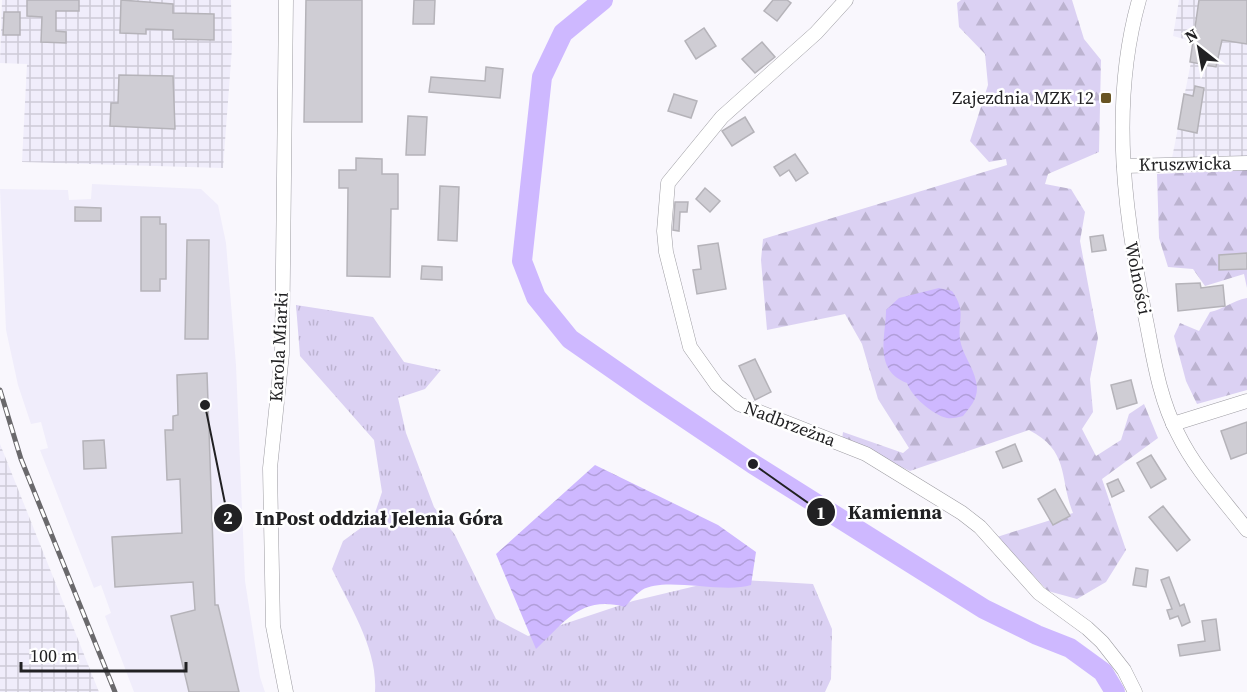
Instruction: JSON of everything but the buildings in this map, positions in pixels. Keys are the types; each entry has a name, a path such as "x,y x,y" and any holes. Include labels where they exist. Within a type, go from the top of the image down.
{"street":[{"name":"Karola Miarki","path":"286,0 282,354 270,468 273,626 286,692"},
{"name":"Nadbrzeżna","path":"846,0 816,33 722,117 668,183 664,231 666,252 690,347 717,385 739,404 866,454 962,513 980,527 1039,592 1088,628 1102,642 1124,670 1135,692"},
{"name":"Wolności","path":"1139,0 1126,73 1124,166 1129,232 1139,287 1157,375 1173,424 1198,466 1247,530"},
{"name":"Kruszwicka","path":"1124,166 1247,163"},
{"path":"1173,424 1247,401"}],"shaded area":[{"path":"2,0 231,0 232,48 223,168 22,162 27,64 0,63"},
{"path":"1179,0 1247,0 1247,156 1172,158 1195,42 1173,36"},
{"path":"92,184 201,189 218,205 226,243 236,365 245,581 260,677 265,692 134,692 105,616 111,613 101,585 94,588 40,450 48,448 41,422 31,424 18,385 6,330 0,189 68,190 69,200 91,199"},
{"path":"0,444 99,692 0,692"}],"green space":[{"path":"961,0 1072,0 1084,39 1101,60 1099,152 1048,174 1045,184 1071,189 1085,212 1080,241 1098,338 1090,379 1093,412 1082,429 1096,456 1121,440 1129,414 1144,404 1158,438 1102,479 1126,550 1106,582 1077,599 1048,591 997,537 1073,513 1057,456 1042,438 1029,430 910,471 842,440 843,432 903,453 909,448 878,399 862,344 845,314 767,330 761,260 763,239 1007,165 1006,159 989,162 970,141 988,85 985,54 959,27 957,3"},
{"path":"1247,170 1247,288 1244,274 1205,286 1193,269 1168,267 1159,238 1157,174"},
{"path":"1247,298 1247,390 1197,404 1186,381 1174,336 1180,323 1199,331 1210,312"},
{"path":"296,305 373,317 404,362 441,370 425,389 398,398 406,433 434,507 455,535 496,619 528,636 633,601 725,579 813,584 832,629 831,679 825,692 375,692 375,676 367,644 332,569 343,541 373,519 382,492 374,440 300,356"}],"water":[{"path":"939,288 952,291 957,299 961,312 961,344 975,376 977,388 971,406 963,416 953,418 941,416 929,409 918,399 907,383 889,370 885,361 886,310 899,298"},
{"path":"595,465 718,525 756,552 751,585 725,588 652,586 642,590 625,607 610,604 597,605 575,613 536,649 496,554"}],"waterway":[{"path":"603,0 563,33 542,77 522,261 536,297 570,339 649,394 753,464 984,609 1070,648 1103,672 1115,692"}],"railway":[{"path":"0,390 21,459 115,692"}],"place":[{"name":"Zajezdnia MZK 12","path":"1106,98"},
{"name":"InPost oddział Jelenia Góra","path":"205,405"},
{"name":"Kamienna","path":"753,464"}]}
